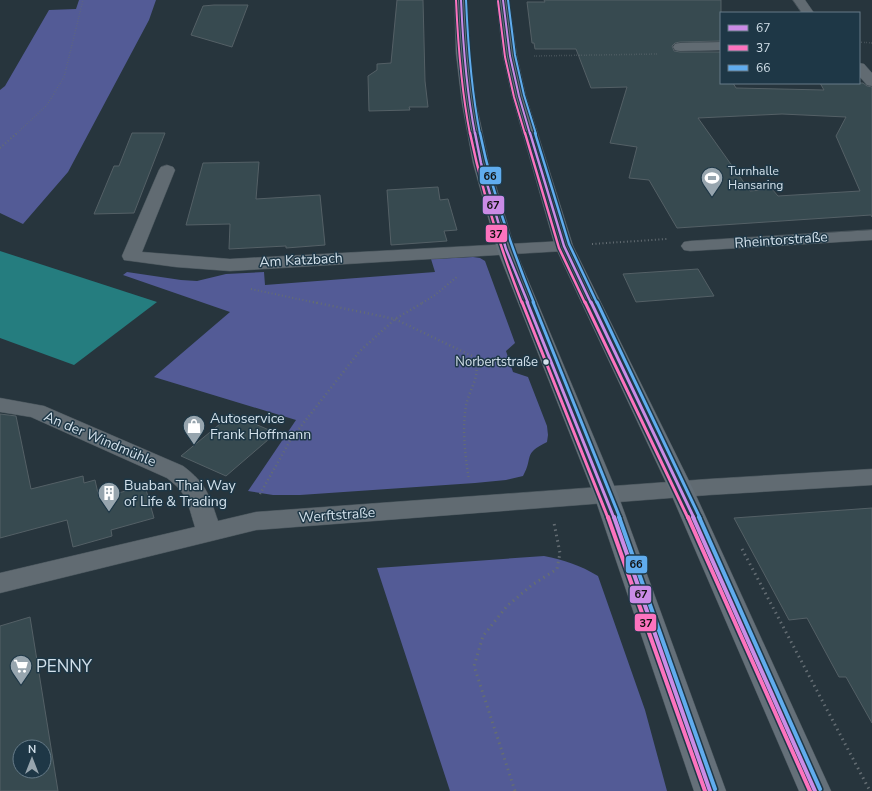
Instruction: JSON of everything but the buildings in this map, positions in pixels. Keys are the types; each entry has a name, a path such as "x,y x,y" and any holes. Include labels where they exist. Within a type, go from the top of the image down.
{"main road":[{"path":"461,0 463,53 469,103 482,163 506,249 606,495 710,791"},
{"path":"502,0 510,56 519,96 564,246 681,489 815,791"}],"street":[{"path":"799,0 807,12"},
{"path":"680,47 720,46"},
{"path":"860,67 872,66"},
{"path":"860,68 872,82"},
{"name":"Am Katzbach","path":"166,170 131,256 230,265 564,246"},
{"name":"Rheintorstraße","path":"690,246 872,235"},
{"name":"An der Windmühle","path":"0,405 8,405 43,414 175,472 187,481 196,492 209,532"},
{"path":"681,489 872,477"},
{"name":"Werftstraße","path":"0,583 256,521 681,489"}],"path":[{"path":"0,148 47,105 64,77 69,62 83,0"},
{"path":"860,42 872,43"},
{"path":"510,56 670,54 677,51 680,47"},
{"path":"564,246 668,239 690,246"},
{"path":"256,521 256,508 260,493 292,439 359,352 395,319 435,295 458,276 464,264 464,251"},
{"path":"250,288 395,319 472,356 477,363 477,373 466,404 464,422 465,456 473,505"},
{"path":"515,791 474,666 483,636 506,606 532,585 557,569 560,553 548,500"},
{"path":"738,543 870,791"}],"shaded area":[{"path":"79,0 156,0 149,20 68,172 23,224 0,213 0,90 5,86 49,10 76,9"},
{"path":"0,251 157,302 74,365 0,338"},
{"path":"480,258 485,261 515,343 506,351 513,372 528,377 547,426 547,442 539,446 531,453 523,476 506,480 475,483 300,495 273,495 248,491 296,420 154,377 230,312 123,275 127,272 197,281 226,274 264,272 265,285 435,272 431,259"},
{"path":"544,556 572,563 598,576 645,710 667,791 450,791 377,568"}],"transit line":[{"name":"37","path":"456,0 458,53 464,104 476,164 501,250 601,497 705,791"},
{"name":"67","path":"461,0 463,53 469,103 481,163 506,249 606,495 710,791"},
{"name":"66","path":"466,0 468,53 474,102 486,162 511,247 611,493 715,789"},
{"name":"67","path":"503,0 510,56 519,96 564,246 681,489 815,791"},
{"name":"66","path":"508,0 515,55 524,95 569,244 686,487 820,789"},
{"name":"37","path":"498,1 505,57 514,97 559,248 676,491 810,791"}],"place":[{"name":"Turnhalle Hansaring","path":"712,198"},
{"name":"Norbertstraße","path":"546,362"},
{"name":"Autoservice Frank Hoffmann","path":"194,446"},
{"name":"Buaban Thai Way of Life & Trading","path":"109,512"},
{"name":"PENNY","path":"21,686"}]}
